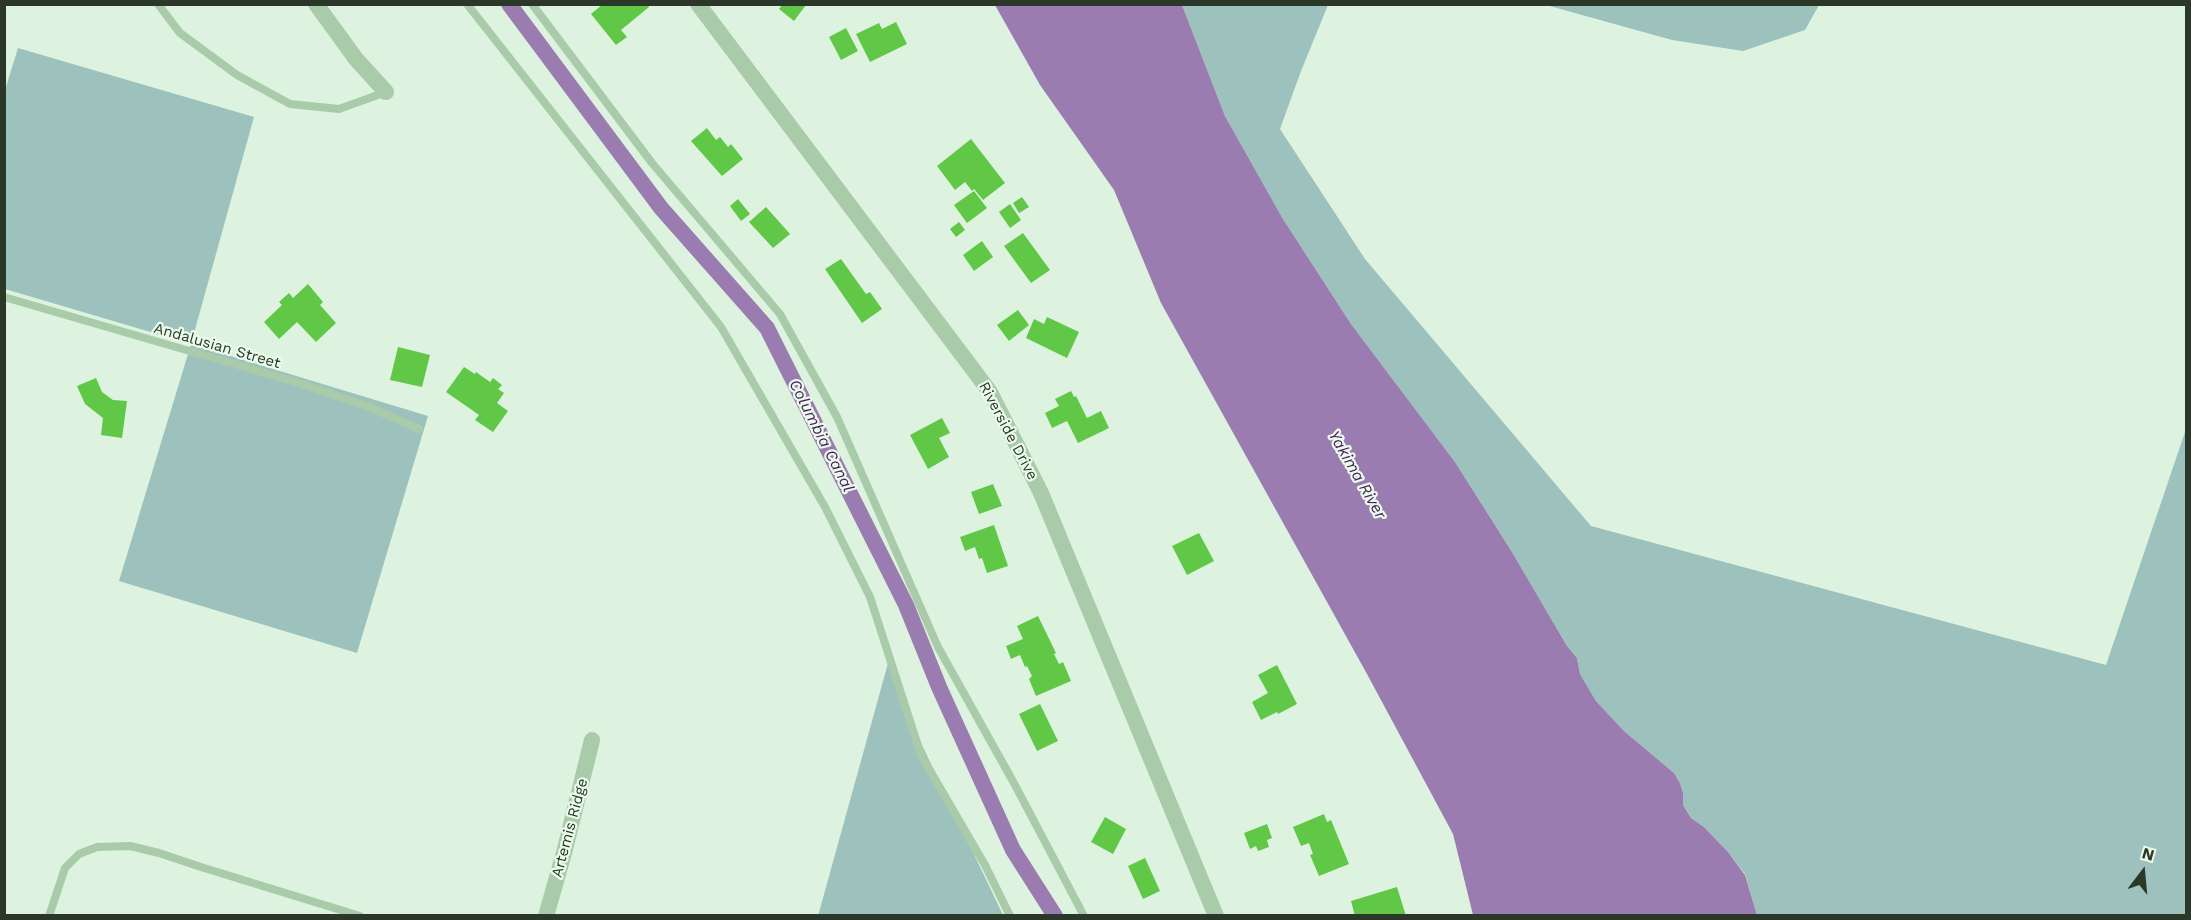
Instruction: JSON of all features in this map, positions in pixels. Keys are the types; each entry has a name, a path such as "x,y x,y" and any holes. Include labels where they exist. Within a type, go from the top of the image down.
{"street":[{"path":"316,4 356,59 386,92"},
{"name":"Riverside Drive","path":"698,4 990,392 1041,493 1216,915"},
{"name":"Artemis Ridge","path":"546,915 592,740"}],"lane":[{"path":"159,4 180,33 237,75 290,104 339,109 386,92"},
{"path":"467,4 721,327 825,507 870,597 921,755 985,865 1010,915"},
{"path":"532,4 652,163 780,314 837,417 938,647 1084,915"},
{"name":"Andalusian Street","path":"4,297 296,382 367,406 419,429"},
{"path":"49,915 65,868 79,854 97,846 130,846 159,852 360,915"}],"shaded area":[{"path":"1182,5 1328,5 1280,129 1365,259 1591,526 2106,665 2186,429 2186,915 1757,915 1745,874 1704,827 1691,818 1683,805 1683,793 1674,773 1624,731 1596,701 1580,674 1577,658 1567,646 1512,552 1455,462 1351,324 1283,219 1225,116"},
{"path":"1546,5 1819,5 1805,30 1743,51 1672,40"},
{"path":"18,48 254,117 191,344 5,289 4,93"},
{"path":"191,344 428,416 357,653 119,581"},
{"path":"890,656 912,724 1003,915 818,916"}],"water":[{"name":"Yakima River","path":"995,5 1182,5 1225,116 1283,219 1351,324 1455,462 1512,552 1567,646 1577,658 1580,674 1596,701 1624,731 1674,773 1683,793 1683,805 1691,818 1704,827 1728,852 1745,875 1757,915 1473,915 1453,834 1161,303 1114,190 1040,85"}],"building":[{"path":"603,4 647,4 649,7 621,30 627,37 616,45 591,14"},
{"path":"782,5 806,5 794,21 779,9"},
{"path":"896,22 907,44 870,62 856,34 879,23 882,29"},
{"path":"846,28 858,51 841,60 829,37"},
{"path":"707,128 716,140 720,137 728,147 731,144 743,159 722,176 691,141"},
{"path":"971,139 1005,183 983,200 965,182 955,190 937,166"},
{"path":"974,191 987,208 967,223 954,205"},
{"path":"1022,197 1029,207 1019,213 1013,203"},
{"path":"738,199 750,214 741,221 730,206"},
{"path":"1010,204 1021,220 1010,228 999,212"},
{"path":"766,207 790,234 773,248 749,222"},
{"path":"959,222 965,230 956,237 950,229"},
{"path":"1023,233 1050,270 1031,283 1004,246"},
{"path":"982,241 993,257 974,271 963,255"},
{"path":"841,259 866,294 870,292 882,309 862,323 825,269"},
{"path":"308,284 323,302 320,305 336,323 316,342 297,322 279,339 264,322 282,305 279,302 289,293 293,298"},
{"path":"1018,310 1029,325 1009,341 997,325"},
{"path":"1047,317 1079,332 1067,358 1026,338 1034,319 1044,324"},
{"path":"398,347 430,355 422,387 390,380"},
{"path":"464,367 490,382 493,378 502,385 498,389 504,393 497,403 508,411 493,432 475,420 479,415 446,392"},
{"path":"96,378 102,392 113,400 127,401 122,438 101,435 103,418 85,404 77,386"},
{"path":"1071,391 1087,418 1101,411 1109,428 1078,443 1067,421 1052,428 1045,413 1059,406 1055,399"},
{"path":"942,418 950,433 939,438 949,457 928,469 910,435"},
{"path":"993,484 1002,506 979,514 971,492"},
{"path":"994,525 1008,566 987,573 975,547 965,551 960,537"},
{"path":"1199,533 1214,561 1187,575 1172,546"},
{"path":"1038,616 1059,664 1063,662 1071,681 1036,696 1029,679 1032,676 1027,666 1025,667 1020,655 1011,659 1006,646 1023,639 1017,626"},
{"path":"1277,665 1297,704 1261,720 1252,702 1268,693 1258,675"},
{"path":"1040,704 1058,741 1037,751 1019,714"},
{"path":"1324,814 1327,822 1331,820 1349,864 1319,876 1310,855 1313,854 1309,843 1301,846 1293,827"},
{"path":"1105,817 1126,829 1113,854 1091,842"},
{"path":"1267,824 1272,838 1267,840 1269,847 1258,851 1256,846 1250,849 1244,833"},
{"path":"1145,858 1160,891 1143,899 1128,866"},
{"path":"1397,887 1406,916 1355,916 1351,901"}],"waterway":[{"name":"Columbia Canal","path":"509,4 661,208 767,328 906,605 939,687 1013,850 1055,916"}]}
